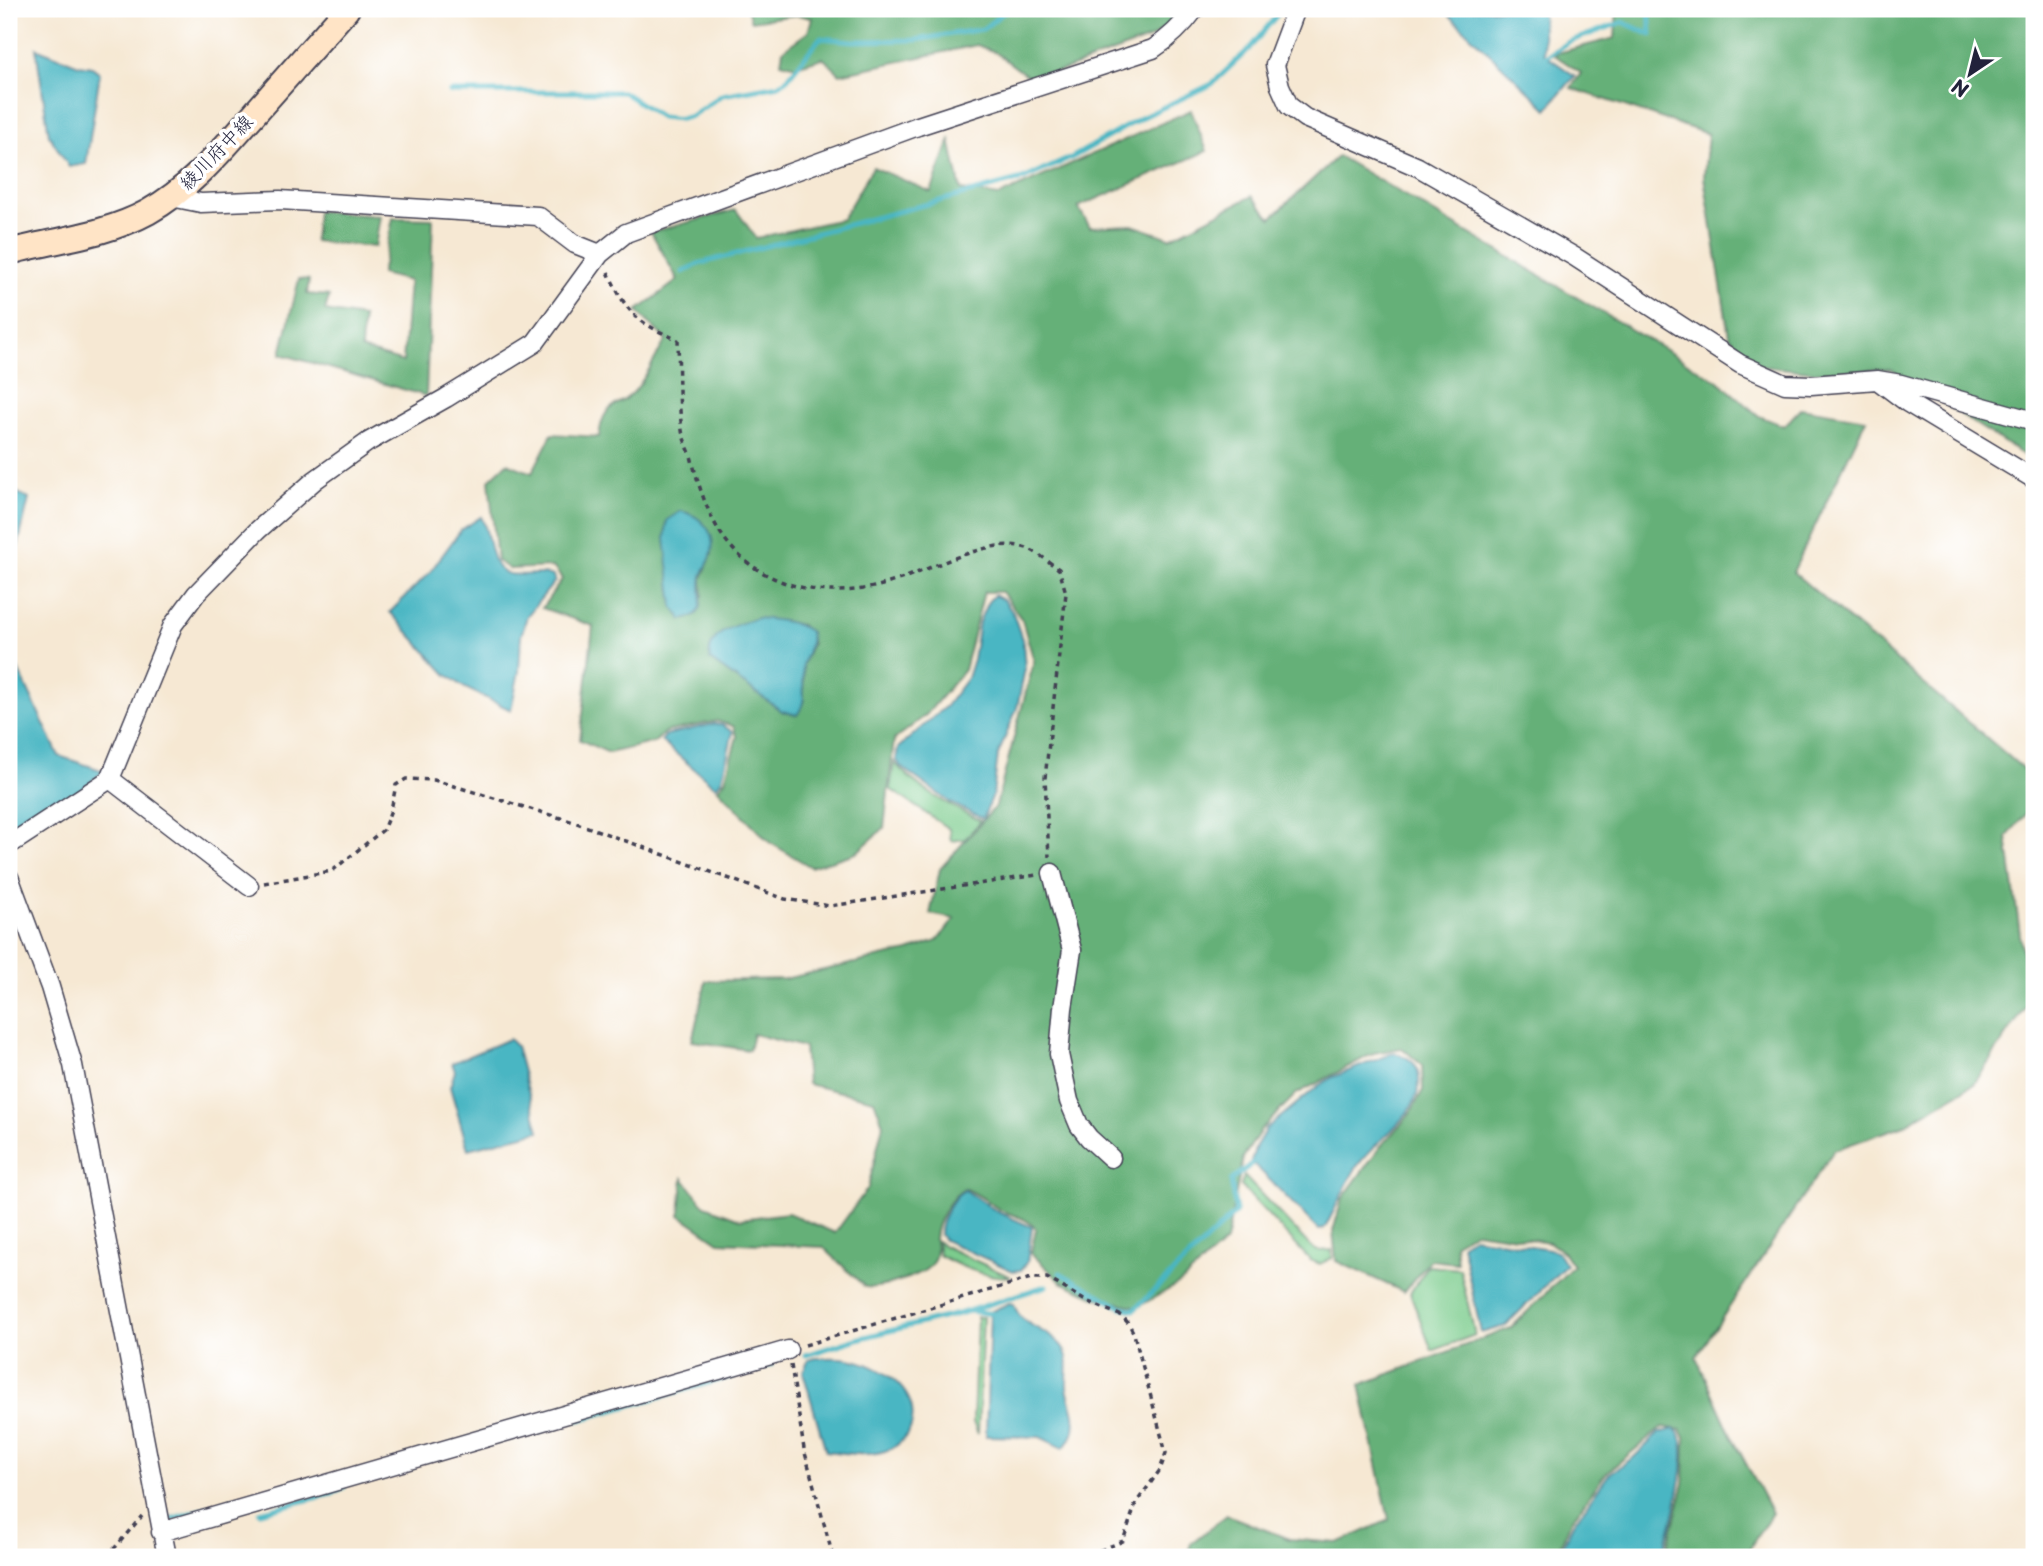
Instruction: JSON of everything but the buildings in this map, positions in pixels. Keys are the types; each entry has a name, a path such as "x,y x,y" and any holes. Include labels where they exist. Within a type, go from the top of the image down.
{"main road":[{"name":"綾川府中線","path":"9,255 123,223 171,197 221,151 346,9"}],"street":[{"path":"9,845 110,779 173,625 196,594 258,530 315,480 368,442 446,398 535,342 600,254 626,233 918,126 1153,48 1167,40 1195,9"},
{"path":"1296,9 1275,65 1289,106 1305,118 1418,167 1575,257 1740,364 1785,384 1811,385 1877,380 1939,394 2034,421"},
{"path":"171,197 201,203 280,200 538,216 575,244 600,254"},
{"path":"1877,380 1908,403 2034,479"},
{"path":"110,779 249,886"},
{"path":"1052,873 1072,950 1062,1008 1059,1054 1069,1101 1084,1131 1111,1157"},
{"path":"9,877 50,987 73,1065 167,1557"},
{"path":"161,1532 788,1350"}],"path":[{"path":"249,886 332,871 383,830 391,810 396,785 406,779 434,780 574,822 785,899 830,906 1052,873 1048,853 1045,778 1066,593 1059,569 1024,547 1003,544 882,586 837,592 811,590 780,581 748,563 724,538 700,492 690,451 682,433 678,340 648,327 629,312 600,254"},
{"path":"833,1557 804,1449 788,1350 1031,1278 1047,1278 1084,1300 1122,1316 1129,1324 1166,1453 1160,1470 1136,1503 1123,1541 1084,1557"},
{"path":"107,1557 141,1517 157,1511"}],"green space":[{"path":"747,9 1177,9 1170,24 1151,38 1034,81 995,52 977,45 840,74 823,58 796,66 781,62 783,50 808,32 812,18 797,15 751,21"},
{"path":"1617,9 2034,9 2034,462 1891,369 1816,372 1760,366 1729,336 1704,177 1708,134 1571,88 1581,73 1553,54 1615,38"},
{"path":"1191,110 1207,151 1078,207 1090,227 1132,225 1170,238 1252,196 1271,218 1338,156 1718,381 1759,416 1784,426 1801,408 1866,419 1793,572 2034,778 2034,803 2007,837 2029,1002 1974,1084 1902,1126 1834,1150 1696,1357 1732,1437 1772,1513 1744,1557 1665,1557 1684,1483 1685,1437 1681,1430 1663,1427 1606,1473 1571,1521 1555,1557 1187,1557 1191,1543 1227,1515 1289,1539 1338,1543 1389,1520 1360,1385 1511,1328 1573,1266 1564,1253 1549,1242 1476,1231 1455,1243 1457,1263 1430,1260 1404,1292 1336,1261 1333,1231 1342,1199 1380,1147 1410,1114 1423,1090 1422,1065 1402,1048 1374,1053 1296,1094 1261,1130 1243,1158 1226,1242 1180,1283 1138,1307 1097,1298 1061,1282 1031,1253 1036,1229 1032,1225 964,1188 941,1218 936,1232 935,1257 929,1267 914,1276 875,1287 865,1287 823,1247 719,1242 680,1215 683,1178 705,1206 740,1219 788,1213 835,1233 868,1188 883,1124 874,1100 807,1084 804,1047 753,1034 749,1050 692,1041 706,981 784,979 908,951 937,941 955,919 930,914 940,869 996,806 1034,661 1022,620 1002,592 984,592 964,670 926,715 894,740 884,828 856,853 811,867 769,842 718,789 725,780 737,736 733,726 717,721 665,732 655,742 609,753 580,740 593,626 542,608 562,579 553,567 510,569 497,561 489,480 507,463 532,473 552,434 599,437 604,416 631,395 641,382 666,340 637,311 678,280 651,232 736,210 756,238 842,219 873,167 931,192 950,140 961,190 999,196","holes":["681,511 712,554 702,578 703,597","757,618 801,625 812,643 803,664 804,700 797,715 782,711 710,660"]},
{"path":"317,211 380,216 375,247 314,241"},
{"path":"393,218 433,219 426,396 281,354 299,279 309,280 307,294 329,296 325,311 363,317 361,349 403,362 409,281 381,274"},
{"path":"894,762 923,788 981,821 965,839 951,841 949,829 890,789"},
{"path":"1244,1176 1312,1248 1318,1251 1332,1250 1332,1258 1320,1264 1310,1260 1241,1186"},
{"path":"937,1241 1011,1277 974,1271 957,1264 939,1255"},
{"path":"1428,1266 1460,1269 1475,1335 1432,1351 1410,1293"},
{"path":"977,1317 983,1317 978,1434 973,1422"}],"water":[{"path":"1443,9 1542,9 1544,54 1575,76 1547,109"},
{"path":"36,48 79,65 92,67 100,73 86,164 69,167 49,135"},
{"path":"9,488 29,499 9,583"},
{"path":"681,511 702,521 710,533 713,548 702,576 700,609 697,614 682,620 673,607 665,539 667,520"},
{"path":"481,517 493,558 502,571 514,575 548,575 553,576 555,581 527,616 521,636 519,671 511,710 465,688 446,674 390,612 430,572 461,530"},
{"path":"994,595 1004,600 1013,613 1023,642 1025,669 1017,708 998,755 993,795 983,819 951,803 901,767 896,759 898,748 946,706 967,678 979,622 987,603"},
{"path":"757,618 791,623 810,632 803,665 803,703 797,715 782,711 710,660 712,643 717,636"},
{"path":"9,650 59,756 104,771 78,793 9,834"},
{"path":"714,724 722,725 733,732 722,779 716,787 661,741 666,735"},
{"path":"509,1039 516,1046 539,1131 468,1149 450,1087 455,1071 452,1063"},
{"path":"1393,1053 1409,1059 1417,1068 1419,1087 1415,1100 1398,1124 1364,1157 1326,1226 1319,1230 1251,1161 1256,1146 1266,1129 1318,1086 1333,1077"},
{"path":"965,1190 998,1212 1032,1227 1027,1263 1021,1270 1013,1271 944,1240 940,1235 948,1210 956,1197"},
{"path":"1473,1237 1550,1249 1559,1254 1566,1265 1505,1326 1481,1333 1462,1244"},
{"path":"1009,1303 1014,1304 1017,1312 1028,1323 1055,1339 1066,1355 1067,1387 1075,1424 1073,1435 1063,1448 1040,1437 986,1436 990,1312"},
{"path":"841,1358 861,1362 895,1381 910,1401 912,1413 911,1426 901,1442 885,1451 870,1454 826,1451 803,1372 808,1360"},
{"path":"1674,1429 1678,1431 1682,1441 1682,1474 1670,1530 1661,1557 1561,1557 1560,1551 1573,1524 1609,1474 1634,1457 1659,1433"}],"waterway":[{"path":"450,92 623,92 661,117 681,119 691,116 722,95 779,85 820,38 853,41 916,40 983,29 1008,9"},
{"path":"683,272 698,264 1023,179 1073,157 1141,118 1212,84 1249,49 1282,9"},
{"path":"1542,59 1568,42 1623,22 1651,35 1649,9"},
{"path":"1060,1273 1121,1307 1134,1310 1236,1212 1231,1181 1256,1160"},
{"path":"806,1355 857,1339 962,1313 1046,1286"},
{"path":"968,1311 996,1314"},
{"path":"579,1420 771,1365"},
{"path":"260,1512 330,1494 344,1487"},
{"path":"171,1519 239,1499"}]}
